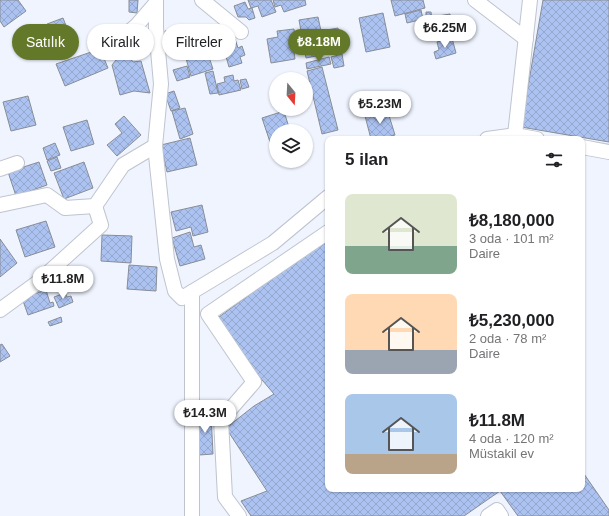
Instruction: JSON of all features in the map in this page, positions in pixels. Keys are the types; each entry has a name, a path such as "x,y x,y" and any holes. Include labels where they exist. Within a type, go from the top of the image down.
{"street":[{"path":"202,0 241,32"},
{"path":"476,0 526,39"},
{"path":"515,135 530,0"},
{"path":"138,24 156,1"},
{"path":"156,1 156,28 160,84 155,146 168,265 175,291 182,298 273,243 325,200"},
{"path":"508,136 521,136"},
{"path":"94,206 123,165 155,146"},
{"path":"585,148 609,152"},
{"path":"0,169 17,163"},
{"path":"0,205 47,195 65,208 94,206"},
{"path":"0,310 36,283 102,225 94,206"},
{"path":"239,516 225,497 220,420 254,382 208,314 325,234"},
{"path":"192,292 192,516"},
{"path":"488,516 497,510 501,516"}],"building":[{"path":"0,0 18,0 26,11 4,27 0,21"},
{"path":"129,0 138,0 137,13 129,12"},
{"path":"248,0 271,0 276,12 262,17 258,6 251,8"},
{"path":"273,0 305,0 306,5 284,12 281,5 275,7"},
{"path":"391,0 423,0 425,8 395,16"},
{"path":"543,0 609,0 609,142 585,138 585,136 574,136 521,127"},
{"path":"245,2 248,9 252,8 255,18 249,20 246,17 238,17 234,6"},
{"path":"421,10 423,19 407,23 405,14"},
{"path":"426,12 431,12 433,28 426,29"},
{"path":"383,13 390,47 366,52 359,18"},
{"path":"450,14 453,36 438,38 435,21 439,20 438,16"},
{"path":"318,17 321,31 338,28 342,51 306,58 299,20"},
{"path":"63,18 65,24 47,24"},
{"path":"424,21 427,37 422,39 419,22"},
{"path":"294,29 295,36 292,36 295,59 271,63 267,39 278,37 277,31"},
{"path":"452,38 456,53 436,59 434,52 439,50 437,42"},
{"path":"236,42 238,48 242,46 245,55 240,57 242,63 229,67 227,60 236,60"},
{"path":"87,53 87,60 105,60 108,68 65,86 56,64 68,60 79,60 79,56"},
{"path":"342,54 344,66 334,68 331,57"},
{"path":"329,57 331,64 307,69 306,63"},
{"path":"116,60 132,60 133,62 141,61 150,93 134,91 120,95 112,65"},
{"path":"186,60 210,60 213,69 191,76"},
{"path":"187,66 190,77 177,81 173,70"},
{"path":"322,67 338,130 322,134 313,96 313,72 307,71"},
{"path":"213,71 218,93 210,94 205,73"},
{"path":"233,75 234,81 238,80 241,90 219,95 217,84 225,82 224,77"},
{"path":"246,79 249,87 242,89 240,80"},
{"path":"174,91 180,108 171,111 165,94"},
{"path":"28,96 36,125 11,131 3,102"},
{"path":"185,108 193,134 180,139 172,111"},
{"path":"387,109 395,135 370,136 365,116"},
{"path":"124,116 141,135 117,156 107,145 122,133 115,124"},
{"path":"269,116 286,116 288,124 269,124 269,139 262,118"},
{"path":"87,120 94,144 71,151 63,127"},
{"path":"190,138 197,165 167,172 161,145"},
{"path":"55,143 60,155 47,160 43,148"},
{"path":"57,157 61,168 51,171 47,161"},
{"path":"39,162 47,185 16,196 8,172"},
{"path":"84,162 93,188 64,199 54,173"},
{"path":"202,205 208,232 193,236 191,227 176,231 171,212"},
{"path":"46,221 55,247 25,257 16,230"},
{"path":"190,232 194,247 201,245 205,259 180,266 172,238"},
{"path":"102,235 132,236 131,263 101,261"},
{"path":"0,239 17,263 0,277"},
{"path":"325,239 325,492 499,492 464,516 251,516 241,501 267,491 226,428 254,406 274,394 241,355 219,317"},
{"path":"129,265 157,267 156,291 127,289"},
{"path":"46,290 50,303 53,302 54,306 28,315 22,298"},
{"path":"65,293 67,297 71,296 73,302 59,308 54,297"},
{"path":"61,317 62,322 50,326 48,322"},
{"path":"2,344 10,356 0,362 0,345"},
{"path":"211,414 213,454 199,455 197,415"},
{"path":"585,475 609,510 609,516 518,516 501,492 585,492"}]}
